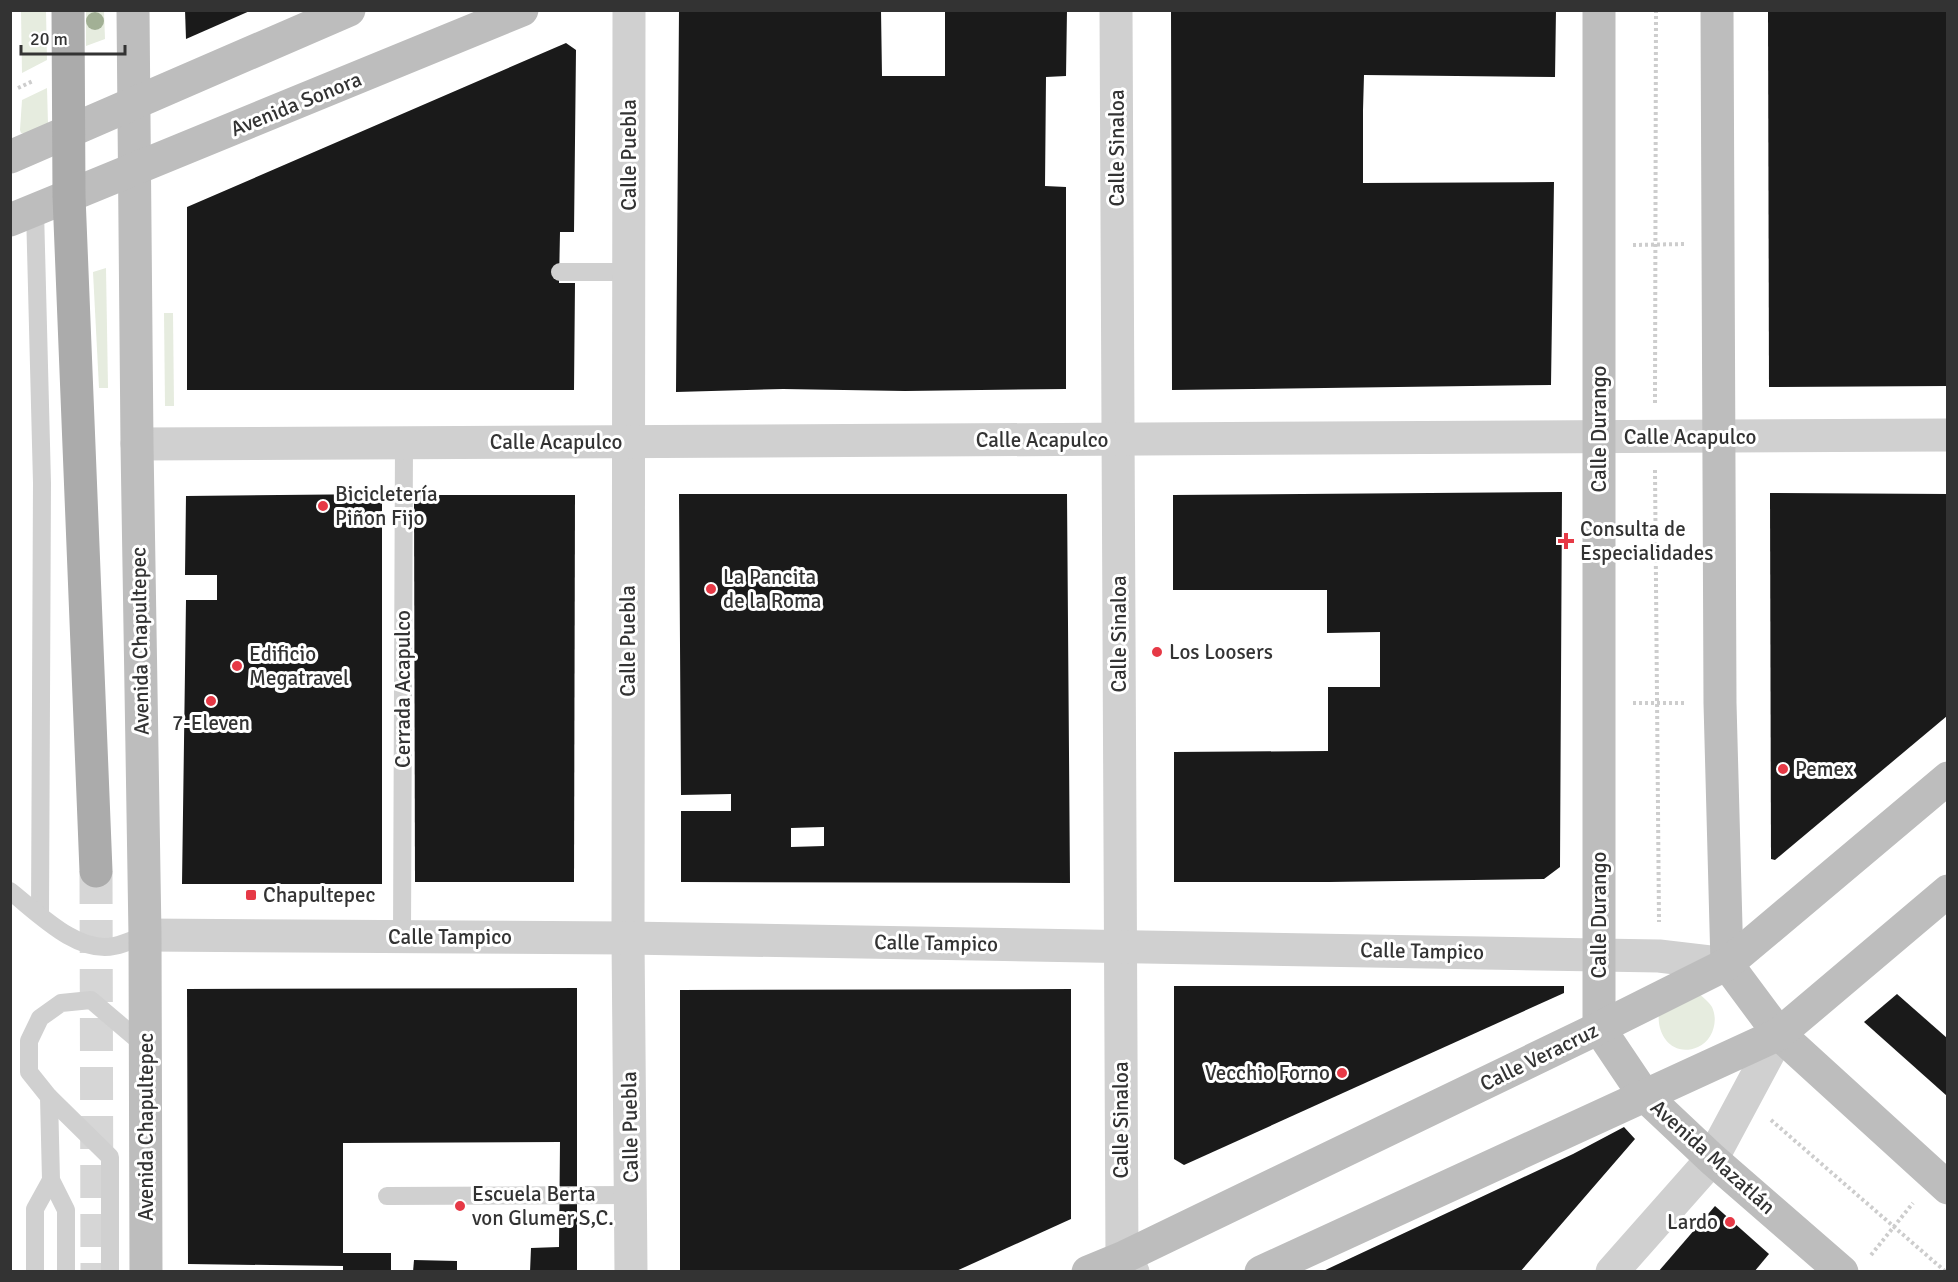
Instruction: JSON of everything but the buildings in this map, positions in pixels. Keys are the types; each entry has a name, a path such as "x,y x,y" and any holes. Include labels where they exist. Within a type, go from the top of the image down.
{"main road":[{"path":"68,10 69,196 96,871"},
{"name":"Avenida Chapultepec","path":"133,10 145,935 146,1272"},
{"path":"10,157 349,10"},
{"name":"Avenida Sonora","path":"23,215 522,10"},
{"name":"Calle Durango","path":"1599,10 1599,1028"},
{"path":"1717,10 1720,703 1726,964 1779,1034 1941,1182"},
{"name":"Calle Veracruz","path":"1088,1272 1127,1264 1726,964 1947,778"},
{"path":"1261,1272 1779,1034 1947,891"},
{"name":"Avenida Mazatlán","path":"1599,1028 1644,1095 1712,1159 1854,1267"}],"street":[{"name":"Calle Puebla","path":"629,10 628,938 631,1272"},
{"name":"Calle Sinaloa","path":"1116,10 1120,946 1127,1264"},
{"name":"Calle Acapulco","path":"137,444 1947,435"},
{"name":"Calle Tampico","path":"145,935 628,938 1599,954 1659,956 1726,964"},
{"path":"1612,1272 1712,1159 1779,1034"}],"lane":[{"path":"23,215 42,483 40,915"},
{"path":"560,272 629,272"},
{"name":"Cerrada Acapulco","path":"402,936 404,442"},
{"path":"10,891 64,934 87,945 113,947 145,935"},
{"path":"110,1272 110,1157 49,1097 29,1072 29,1041 40,1018 61,1003 91,1000 145,1046"},
{"path":"49,1097 51,1180 66,1210 66,1272"},
{"path":"35,1272 35,1209 51,1180"},
{"path":"387,1196 631,1194"}],"path":[{"path":"1656,10 1655,437 1659,956"},
{"path":"1599,246 1719,244"},
{"path":"1599,703 1720,703"},
{"path":"1745,1098 1946,1272"},
{"path":"1854,1267 1941,1182"}],"shaded area":[{"path":"21,11 46,11 47,60 22,73"},
{"path":"86,11 104,11 105,39 86,46"},
{"path":"47,88 48,124 25,134 21,133 22,100"},
{"path":"106,268 108,388 99,388 93,272"},
{"path":"164,313 173,313 174,406 165,406"},
{"path":"1699,994 1712,1007 1715,1019 1713,1030 1707,1040 1698,1047 1689,1050 1674,1047 1663,1036 1659,1013"}],"tunnel":[{"path":"96,871 97,1272"}],"place":[{"name":"Bicicletería Piñon Fijo","path":"323,506"},
{"name":"Consulta de Especialidades","path":"1566,541"},
{"name":"La Pancita de la Roma","path":"711,589"},
{"name":"Los Loosers","path":"1157,652"},
{"name":"Edificio Megatravel","path":"237,666"},
{"name":"7-Eleven","path":"211,701"},
{"name":"Pemex","path":"1783,769"},
{"name":"Chapultepec","path":"251,895"},
{"name":"Vecchio Forno","path":"1342,1073"},
{"name":"Escuela Berta von Glumer S,C.","path":"460,1206"},
{"name":"Lardo","path":"1730,1222"}]}
